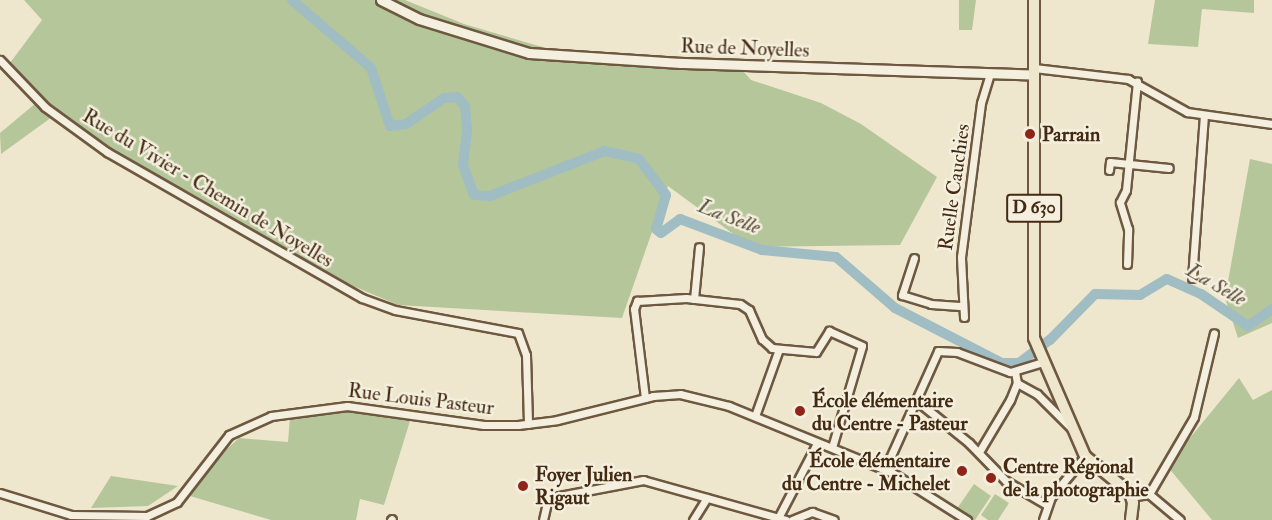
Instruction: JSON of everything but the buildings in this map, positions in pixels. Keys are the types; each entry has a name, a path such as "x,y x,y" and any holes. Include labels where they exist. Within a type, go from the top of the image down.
{"main road":[{"name":"D 630","path":"1034,0 1035,341 1085,456 1129,497"},
{"path":"1129,497 1129,520"}],"street":[{"name":"Rue de Noyelles","path":"381,0 408,14 457,31 543,55 990,74 1034,72"},
{"name":"Rue du Vivier - Chemin de Noyelles","path":"0,60 40,103 107,152 350,291 390,309 512,330 523,340 526,355 528,424"},
{"path":"1034,72 1137,82 1179,109 1204,115 1272,124"},
{"name":"Ruelle Cauchies","path":"964,317 960,260 981,103 990,74"},
{"path":"1127,264 1128,229 1120,202 1126,190 1137,82"},
{"path":"1192,278 1204,115"},
{"path":"1109,170 1110,162 1170,168"},
{"path":"694,298 699,246"},
{"name":"Ruelle Cauchies","path":"914,258 902,295 934,305 963,306"},
{"path":"645,398 636,303 644,298 694,298 745,307 763,341 779,349 816,352 827,331 858,343 863,351 832,447"},
{"path":"1149,494 1198,409 1214,333"},
{"path":"755,416 779,349"},
{"path":"885,469 936,355 942,350 957,352 999,370 1015,372 1041,359"},
{"path":"979,452 1017,383 1015,372"},
{"path":"1017,383 1039,396 1073,431"},
{"name":"Rue Louis Pasteur","path":"0,493 77,515 147,516 170,508 225,439 246,424 271,416 347,406 484,425 528,424 645,398 689,394 755,416 885,469 967,520"},
{"path":"917,401 979,452 1006,481 1047,505"},
{"path":"543,520 547,504 554,497 640,481 780,519 817,442"},
{"path":"1043,520 1047,505 1085,456"},
{"path":"1129,497 1149,494 1180,520"},
{"path":"693,520 707,498"},
{"path":"792,520 812,512 833,519"}],"green space":[{"path":"24,0 405,0 464,24 549,49 734,61 751,80 821,103 861,124 937,177 900,245 751,247 668,186 622,318 398,305 339,280 189,192 118,161 4,71 42,20"},
{"path":"959,0 976,0 972,30 959,30"},
{"path":"1155,0 1254,0 1254,13 1202,9 1198,47 1148,44"},
{"path":"36,103 52,117 1,154 0,133"},
{"path":"1250,159 1272,164 1272,323 1238,338 1225,298"},
{"path":"1239,378 1253,400 1272,390 1272,520 1212,520 1167,466"},
{"path":"346,411 410,421 384,505 360,499 356,520 271,520 190,496 216,459 239,438 288,442 290,417"},
{"path":"111,476 178,486 148,506 91,508"},
{"path":"974,484 991,496 975,520 969,520 956,510"},
{"path":"995,494 1009,503 998,520 988,520 981,515"}],"waterway":[{"name":"La Selle","path":"292,0 371,68 390,126 406,124 444,98 457,97 465,106 467,131 463,165 474,195 490,196 605,151 639,159 666,195 656,229 661,233 680,219 762,250 836,257 895,308 1002,363 1019,363 1050,340 1095,294 1140,295 1167,279 1201,294 1248,326 1272,309"}],"place":[{"name":"Parrain","path":"1030,134"},
{"name":"École élémentaire du Centre - Pasteur","path":"800,411"},
{"name":"École élémentaire du Centre - Michelet","path":"962,471"},
{"name":"Centre Régional de la photographie","path":"991,478"},
{"name":"Foyer Julien Rigaut","path":"523,486"}]}
